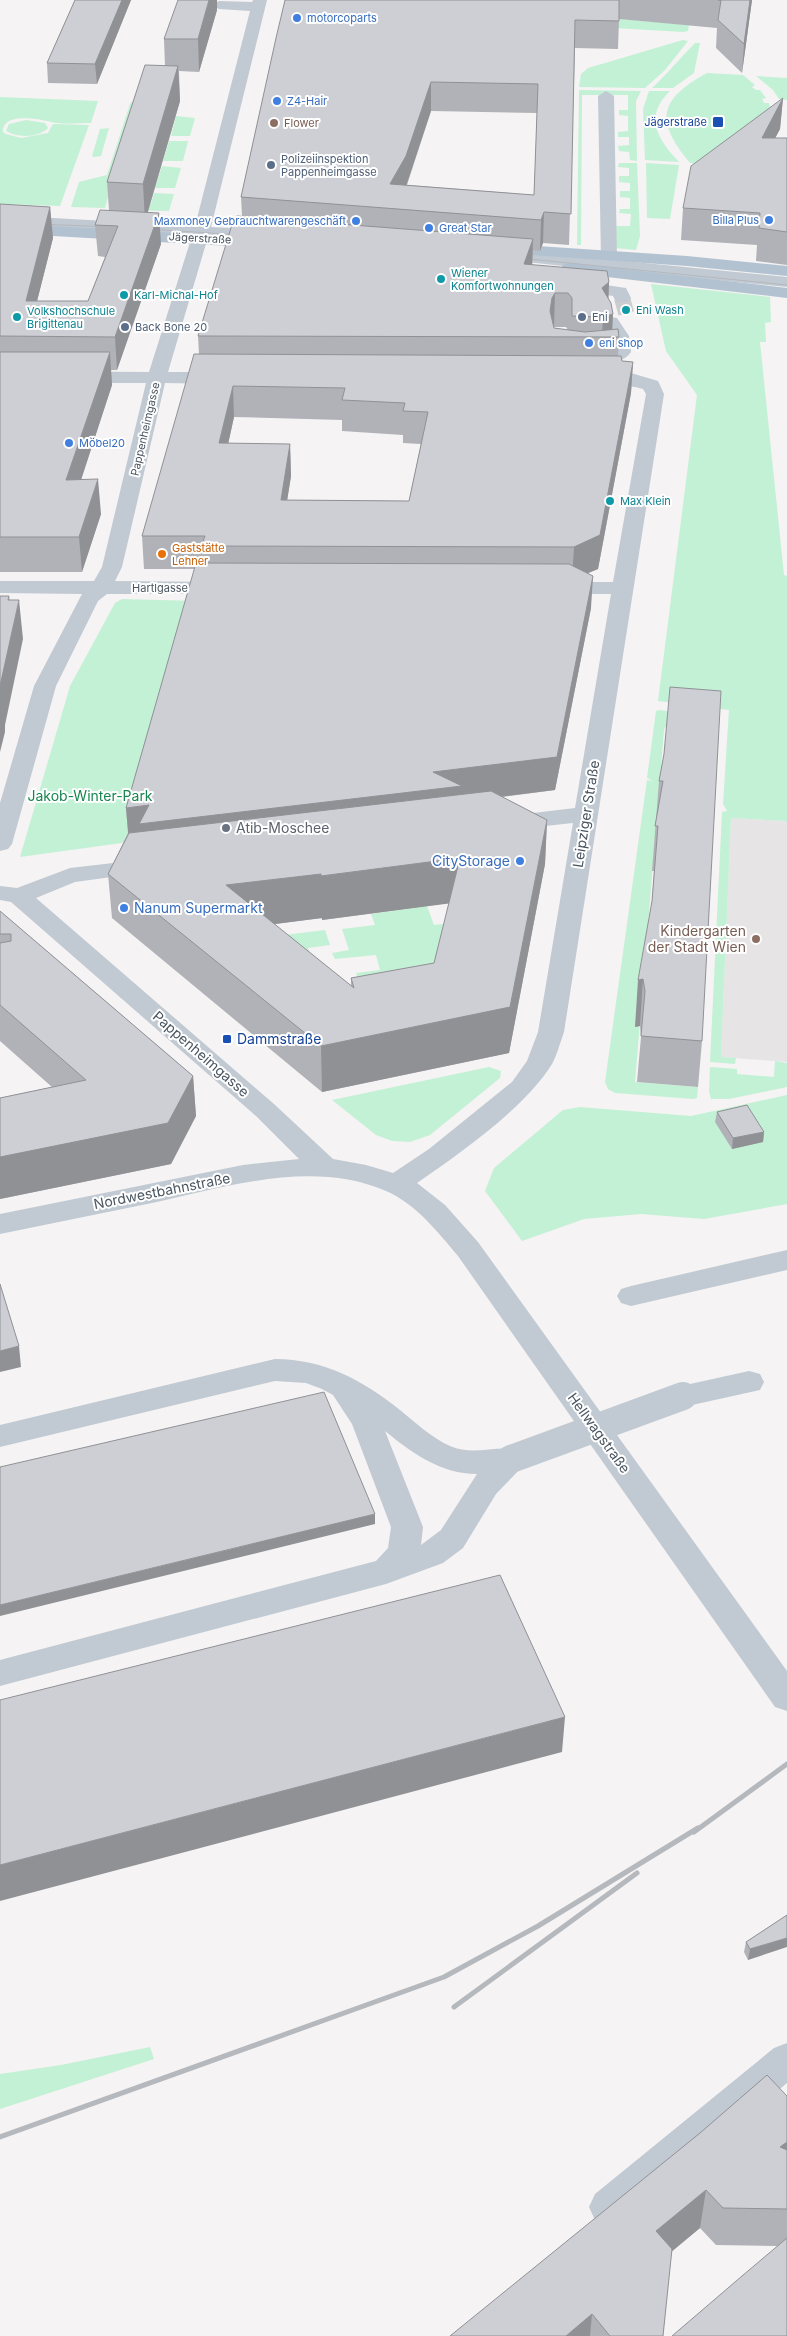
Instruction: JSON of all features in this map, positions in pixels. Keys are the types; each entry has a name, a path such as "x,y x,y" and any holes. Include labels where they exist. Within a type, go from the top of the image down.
{"main road":[{"name":"Jägerstraße","path":"0,212 282,237"},
{"name":"Jägerstraße","path":"0,228 202,230"},
{"path":"477,253 590,262 787,293"},
{"path":"590,262 608,257 679,260 787,272"}],"street":[{"path":"219,5 259,4"},
{"name":"Pappenheimgasse","path":"0,844 45,686 89,598 101,588 112,567 157,377 202,230 259,4"},
{"path":"606,96 608,257"},
{"name":"Jägerstraße","path":"0,220 202,230"},
{"path":"600,304 591,288 590,262 787,282"},
{"path":"591,288 620,292 622,298"},
{"path":"581,302 591,288"},
{"path":"567,358 603,359 622,352 619,324"},
{"path":"0,377 243,378"},
{"name":"Leipziger Straße","path":"396,1184 439,1155 521,1088 540,1062 551,1032 606,699 621,588 655,394 651,385 645,382 631,380 578,380"},
{"name":"Hartlgasse","path":"0,587 245,588"},
{"path":"531,588 621,588"},
{"path":"487,825 586,814"},
{"path":"9,894 70,875 169,863"},
{"name":"Pappenheimgasse","path":"9,894 265,1110 326,1169"},
{"name":"Nordwestbahnstraße","path":"0,1224 222,1179 293,1168 326,1169"},
{"path":"326,1169 368,1175 396,1184"},
{"name":"Hellwagstraße","path":"396,1184 422,1199 436,1210 468,1249 787,1697"},
{"path":"631,1296 787,1260"},
{"path":"0,1436 275,1370 318,1374 338,1384 375,1406 419,1444 439,1455 473,1463 493,1463 511,1459 682,1396 749,1382"},
{"path":"338,1384 366,1421 407,1527 407,1544 401,1557 386,1571"},
{"path":"0,1673 386,1571 432,1554 452,1539 486,1486 511,1459"},
{"path":"581,2230 787,2060"}],"shaded area":[{"name":"Kindergarten der Stadt Wien","path":"731,818 787,821 787,1062 721,1057"}],"green space":[{"path":"586,16 689,25 688,31 683,32 579,26"},
{"path":"683,40 688,41 665,70 645,88 579,87 581,74 588,68"},
{"path":"695,43 700,43 694,73 673,88 652,88 663,77"},
{"path":"707,73 743,75 755,85 752,87 760,90 766,98 762,99 764,103 769,103 771,112 728,165 690,163 671,135 667,123 667,112 671,102 691,83"},
{"path":"756,76 787,78 787,100 779,99 773,90"},
{"path":"579,90 641,91 636,101 637,161 630,160 629,152 619,151 618,146 629,145 629,137 618,137 618,132 628,131 628,116 619,115 619,110 628,110 628,95 582,95 581,245 577,245"},
{"path":"649,91 670,91 657,110 656,128 671,154 679,162 645,160 643,109"},
{"path":"0,97 98,101 91,123 60,123 22,118 8,122 4,126 3,132 21,138 48,133 53,124 89,125 60,206 0,204"},
{"path":"134,100 105,208 71,207 79,182 107,175 130,104"},
{"path":"176,116 195,118 190,136 171,136"},
{"path":"26,120 45,123 48,128 39,134 27,136 16,135 6,131 9,124"},
{"path":"109,128 101,156 92,156 100,129"},
{"path":"169,141 188,141 183,161 163,161"},
{"path":"619,163 637,163 640,236 636,250 615,248 616,226 630,226 631,214 619,213 620,209 630,209 630,198 620,197 620,191 630,191 630,183 619,182 619,176 629,176 629,168 618,167"},
{"path":"646,163 679,165 670,219 647,218"},
{"path":"162,166 181,168 175,188 155,188"},
{"path":"154,193 174,194 169,211 114,210 139,204 151,204"},
{"path":"651,284 770,297 771,322 765,323 766,342 760,342 784,575 787,576 787,821 731,818 721,1057 736,1058 735,1064 710,1062 722,812 727,811 723,804 729,710 658,701 697,395 666,351"},
{"name":"Jakob-Winter-Park","path":"122,599 196,601 129,842 20,857 70,686 115,603"},
{"path":"656,711 678,713 693,730 665,727 664,730 635,1082 698,1087 697,1098 693,1099 615,1093 608,1089 605,1082 647,780 653,781 647,778"},
{"path":"427,906 434,925 470,921 441,975 363,991 356,973 380,970 376,955 335,959 332,953 349,950 342,929 375,925 371,914"},
{"path":"325,930 330,945 308,948 312,962 276,936"},
{"path":"775,1061 787,1063 787,1087 729,1099 711,1099 709,1091 710,1067 737,1069 737,1074 774,1077"},
{"path":"489,1067 501,1071 500,1078 430,1135 410,1142 392,1141 376,1135 332,1100"},
{"path":"787,1095 787,1204 704,1219 641,1214 584,1219 522,1241 485,1191 494,1168 563,1110 580,1107 691,1116"},
{"path":"150,2047 154,2059 0,2109 0,2074 61,2065"}],"building":[{"path":"75,0 122,0 95,64 47,63"},
{"path":"178,0 209,0 198,39 164,39"},
{"path":"285,0 619,0 619,21 575,20 571,214 544,212 541,220 241,197","holes":["431,82 538,84 534,195 390,184 406,156"]},
{"path":"721,0 750,0 744,44 718,20"},
{"path":"145,65 178,66 143,184 107,182"},
{"path":"783,98 762,138 787,138 787,232 759,228 760,213 683,208 691,166"},
{"path":"0,204 50,207 26,301 88,301 118,226 95,225 100,210 159,213 115,337 0,336"},
{"path":"237,216 533,239 524,264 607,271 609,282 602,288 611,303 613,314 603,317 572,316 572,298 568,293 555,293 552,298 550,311 554,328 585,332 618,329 619,337 198,336 234,218"},
{"path":"0,352 110,352 66,480 98,479 79,537 0,537"},
{"path":"194,354 621,356 622,361 633,362 600,535 574,547 201,546 205,536 142,536","holes":["233,386 345,388 342,400 405,403 403,411 428,412 409,501 281,500 290,444 219,443"]},
{"path":"196,563 569,564 593,576 557,757 433,772 462,786 139,824 149,805 126,808"},
{"path":"0,596 9,596 8,600 19,600 0,686"},
{"path":"670,687 721,691 702,1041 641,1036 645,991 643,979 638,980 652,901 658,826 655,826 663,781 659,781 664,754"},
{"path":"491,791 547,820 510,1007 321,1046 108,874 129,833","holes":["460,858 434,963 351,978 354,988 226,885 321,874 321,876"]},
{"path":"0,911 193,1076 168,1123 0,1157 0,1098 86,1080 0,1005 0,943 11,941 11,934 0,934"},
{"path":"747,1105 764,1132 733,1138 717,1112"},
{"path":"0,1284 19,1346 0,1351"},
{"path":"324,1392 375,1514 0,1605 0,1467"},
{"path":"500,1575 565,1717 0,1865 0,1700"},
{"path":"787,1915 787,1938 750,1949 746,1942"},
{"path":"767,2075 787,2096 787,2142 780,2147 787,2150 787,2209 723,2208 706,2190 656,2231 672,2249 663,2336 610,2336 592,2314 566,2336 450,2336 700,2133"},
{"path":"787,2238 787,2336 672,2336 742,2276"}],"tunnel":[{"path":"622,298 627,316"}],"tram line":[{"path":"37,224 110,227"},
{"path":"147,229 242,235"},
{"path":"519,258 787,285"}],"railway":[{"path":"694,1832 787,1764"},
{"path":"0,2137 444,1977 538,1926 698,1828"},
{"path":"454,2007 637,1873"}],"place":[{"name":"motorcoparts","path":"297,18"},
{"name":"Z4-Hair","path":"277,101"},
{"name":"Jägerstraße","path":"718,122"},
{"name":"Flower","path":"274,123"},
{"name":"Polizeiinspektion Pappenheimgasse","path":"271,165"},
{"name":"Billa Plus","path":"769,220"},
{"name":"Maxmoney Gebrauchtwarengeschäft","path":"356,221"},
{"name":"Great Star","path":"429,228"},
{"name":"Wiener Komfortwohnungen","path":"441,279"},
{"name":"Karl-Michal-Hof","path":"124,295"},
{"name":"Eni Wash","path":"626,310"},
{"name":"Volkshochschule Brigittenau","path":"17,317"},
{"name":"Eni","path":"582,317"},
{"name":"Back Bone 20","path":"125,327"},
{"name":"eni shop","path":"589,343"},
{"name":"Möbel20","path":"69,443"},
{"name":"Max Klein","path":"610,501"},
{"name":"Gaststätte Lehner","path":"162,554"},
{"name":"Atib-Moschee","path":"226,828"},
{"name":"CityStorage","path":"520,861"},
{"name":"Nanum Supermarkt","path":"124,908"},
{"name":"Kindergarten der Stadt Wien","path":"756,939"},
{"name":"Dammstraße","path":"227,1039"}]}
